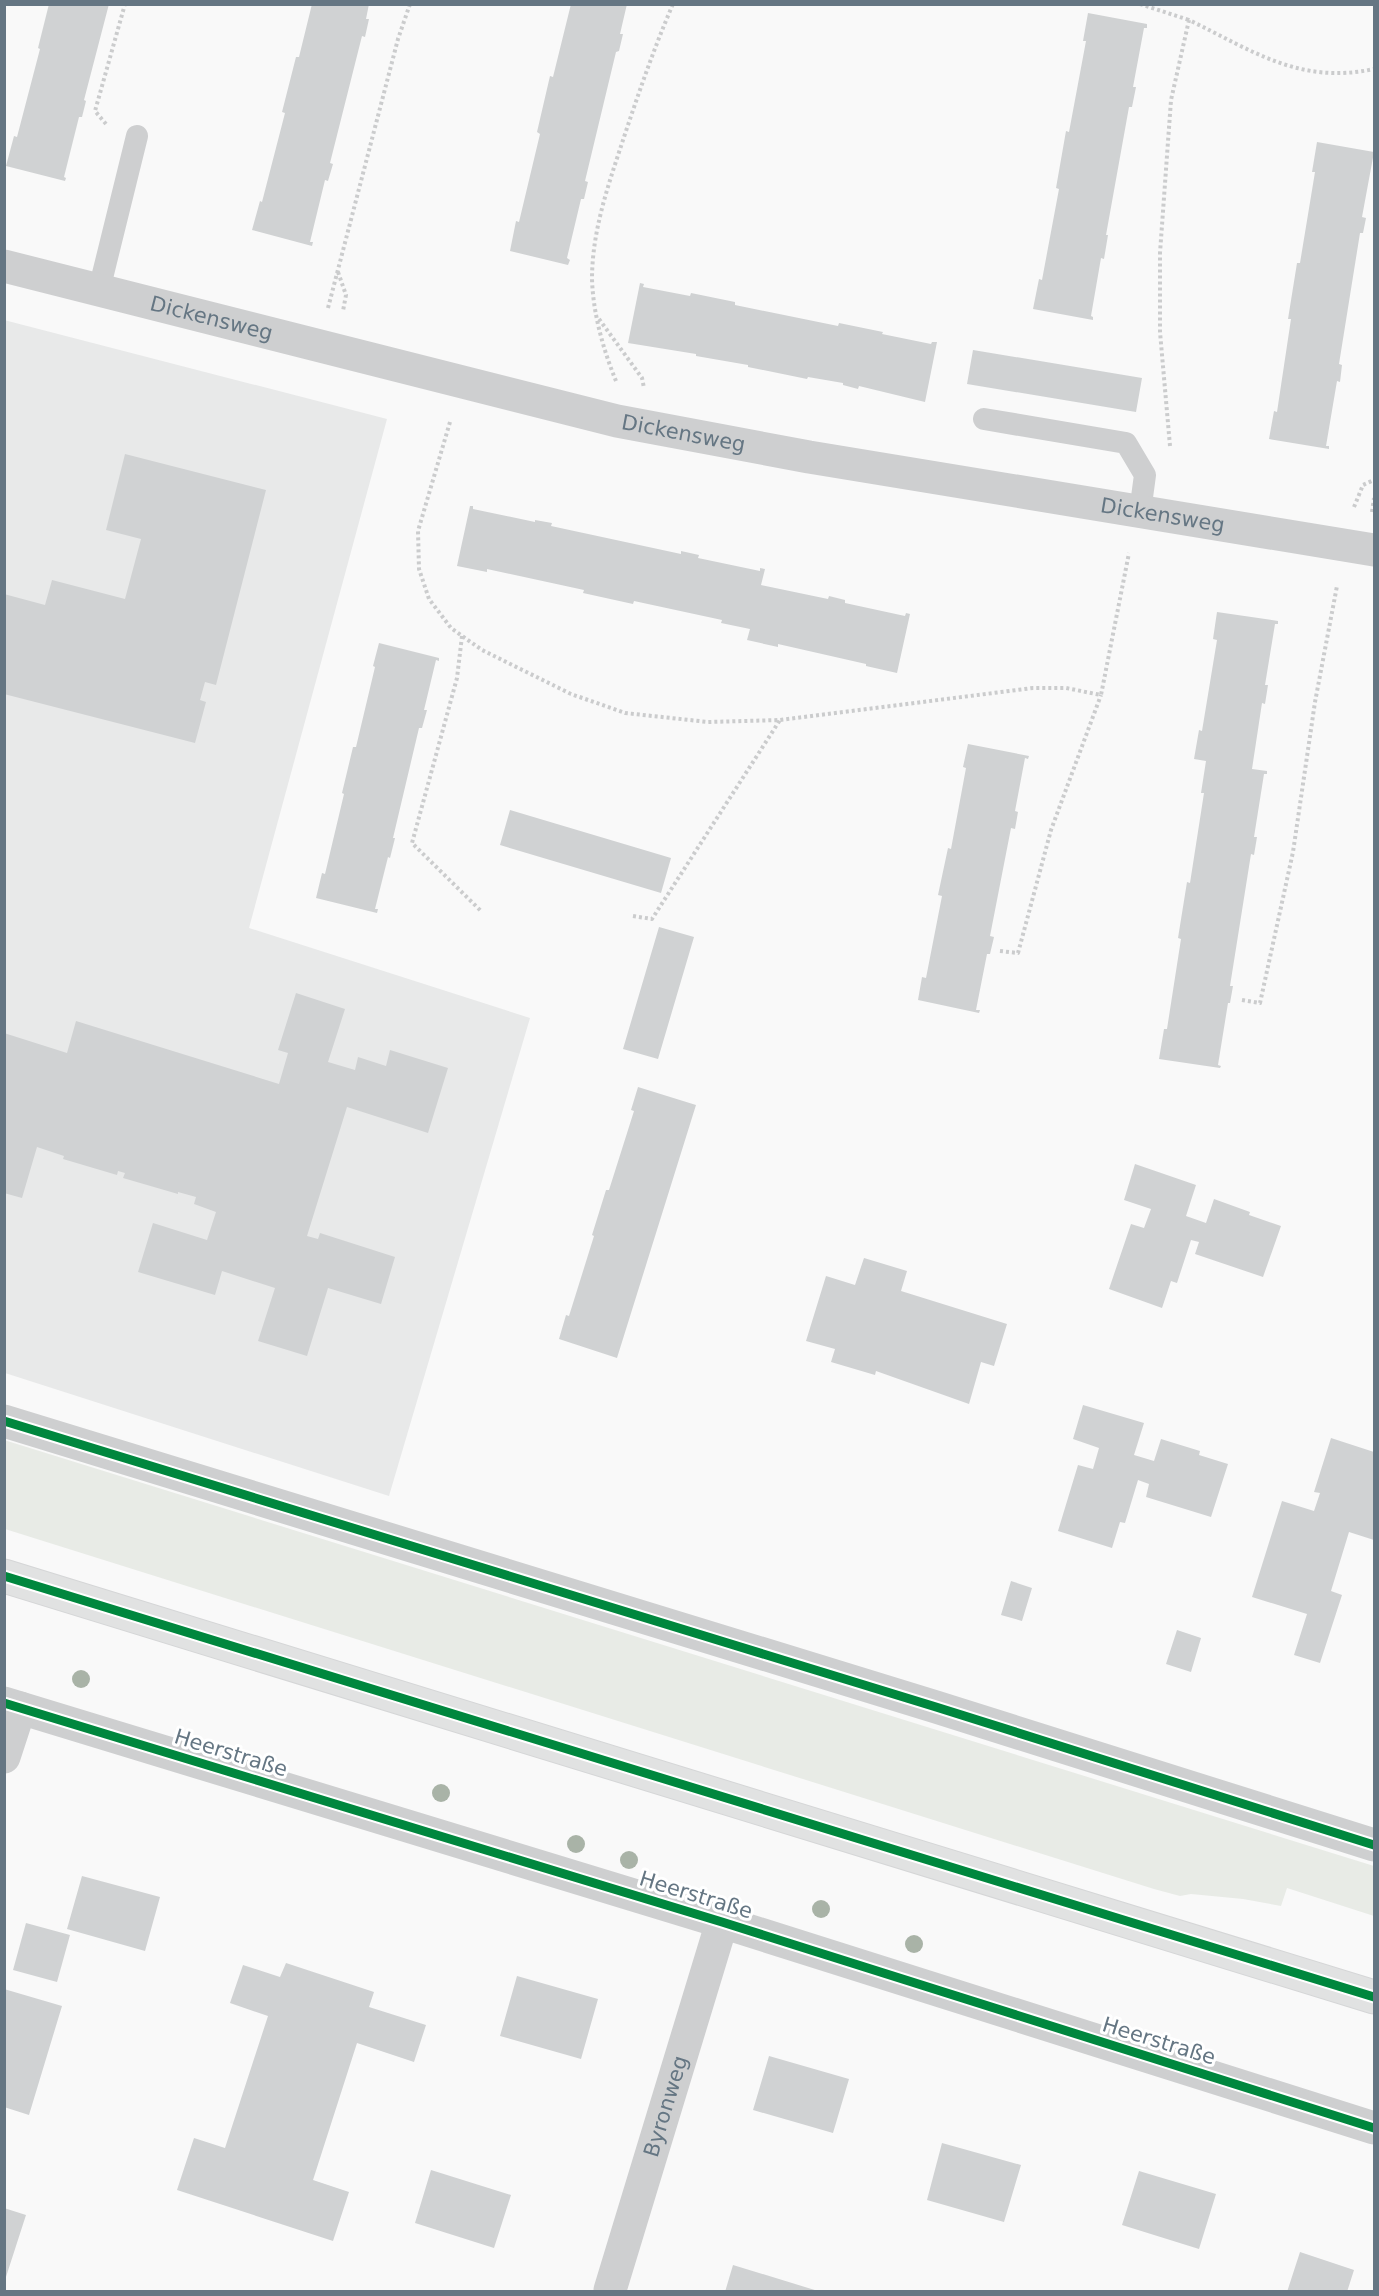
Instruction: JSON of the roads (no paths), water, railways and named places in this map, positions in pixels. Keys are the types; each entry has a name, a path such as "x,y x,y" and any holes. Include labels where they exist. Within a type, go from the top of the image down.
{"main road":[{"path":"4,1575 1374,1997"}],"street":[{"name":"Dickensweg","path":"4,266 617,421 809,457 1374,550"},
{"path":"4,1421 925,1703 1374,1845"},
{"path":"4,1757 12,1706"},
{"name":"Heerstraße","path":"12,1706 722,1922 1374,2128"},
{"name":"Byronweg","path":"610,2290 722,1922"}],"lane":[{"path":"99,290 137,136"},
{"path":"984,419 1126,442 1145,475 1140,512"}]}
